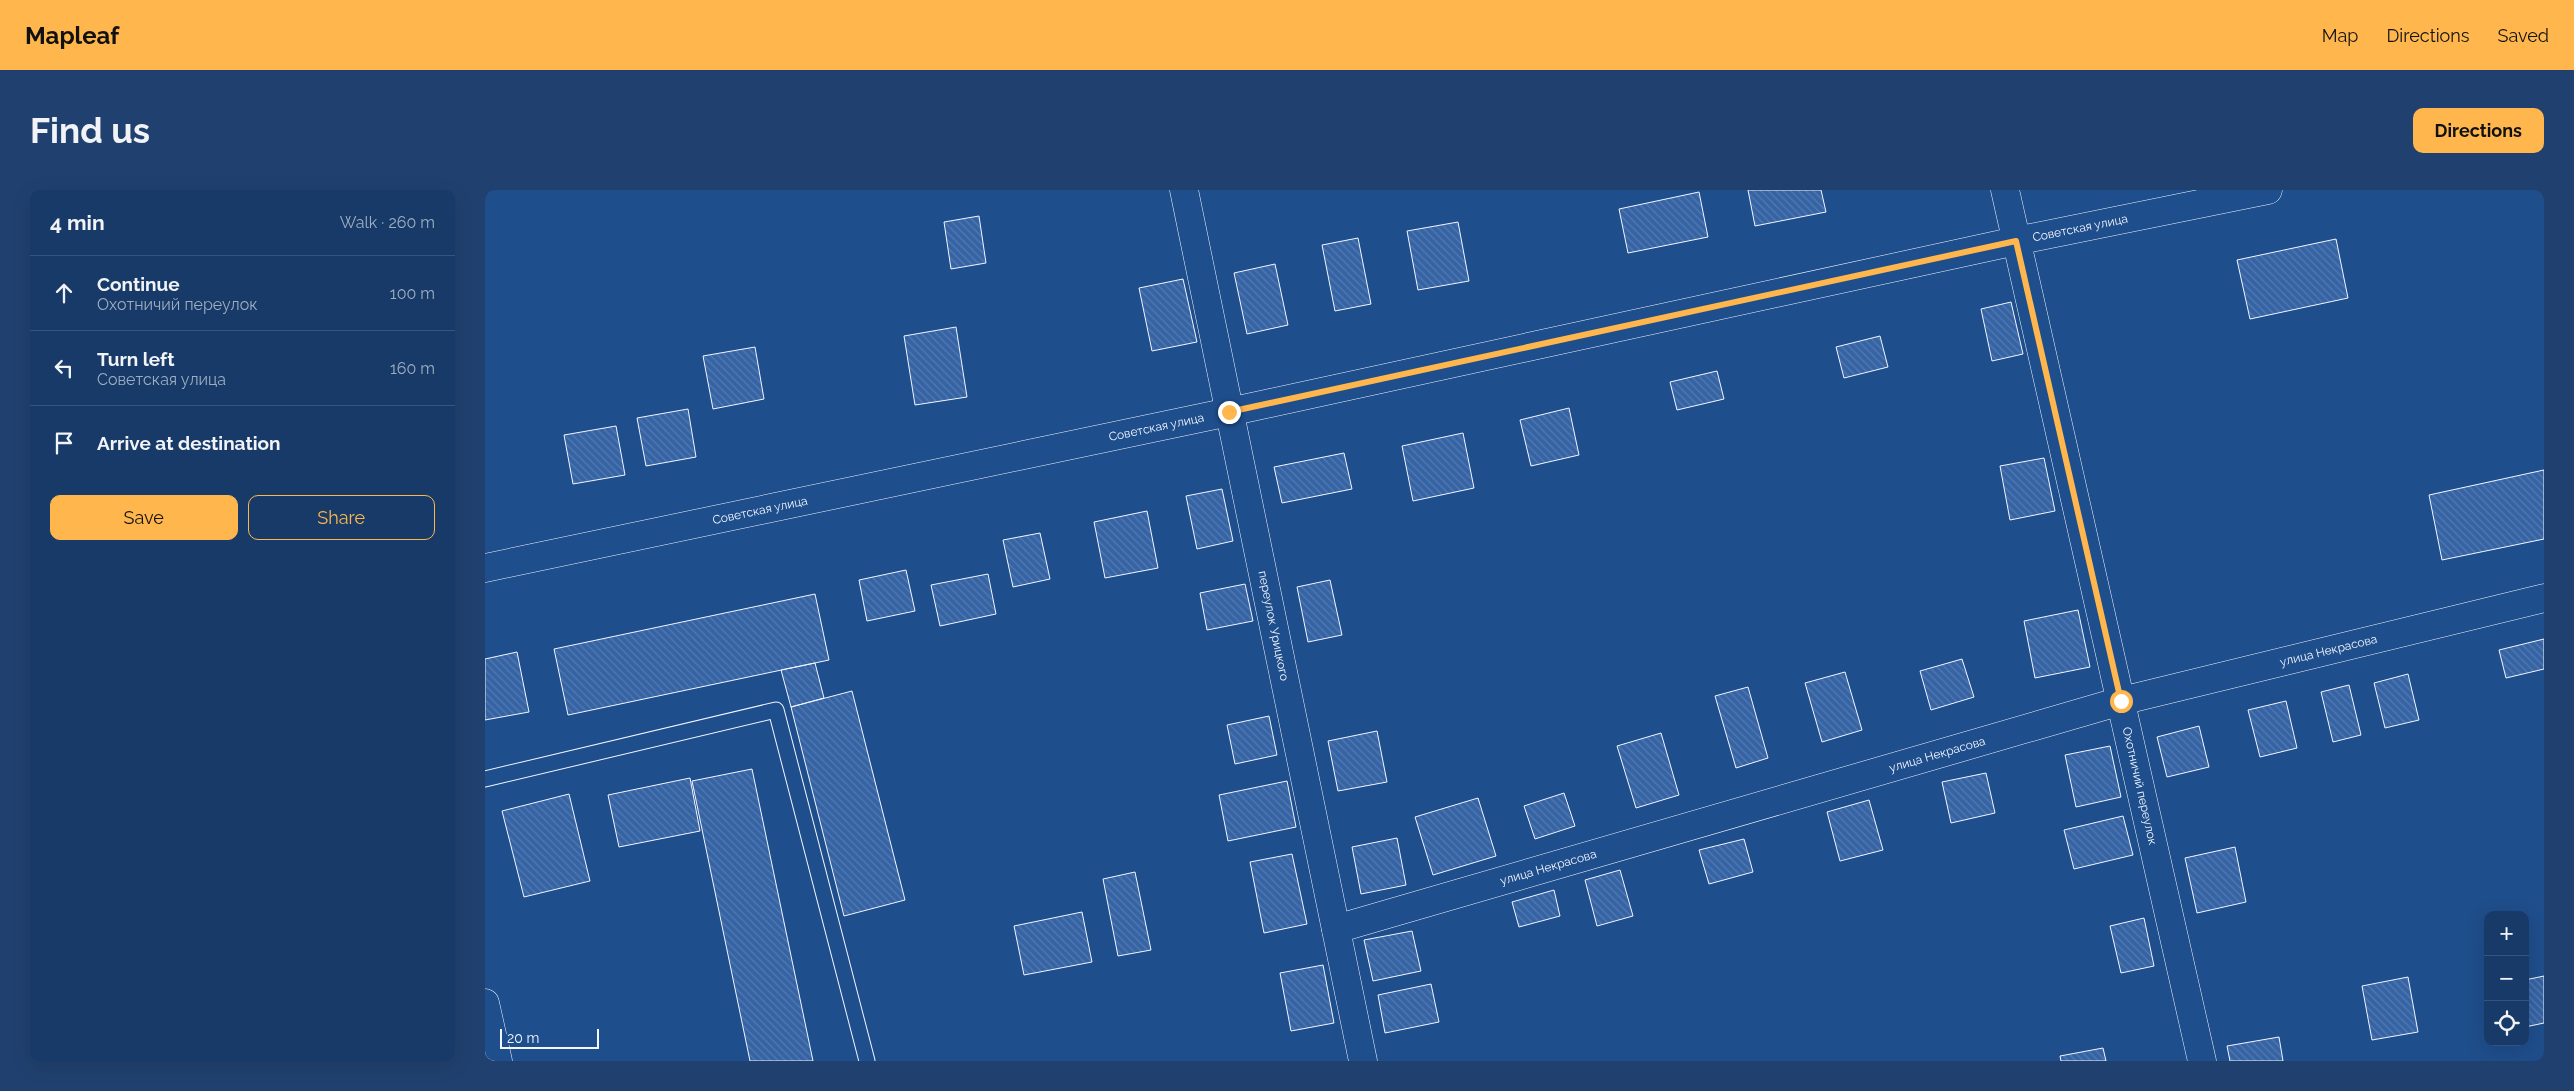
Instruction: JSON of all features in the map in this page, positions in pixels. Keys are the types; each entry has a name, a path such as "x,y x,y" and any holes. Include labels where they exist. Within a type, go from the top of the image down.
{"street":[{"name":"переулок Урицкого","path":"1184,190 1363,1061"},
{"name":"Охотничий переулок","path":"2005,190 2202,1061"},
{"name":"Советская улица","path":"485,568 1229,412 2016,241 2268,190"},
{"name":"улица Некрасова","path":"1336,929 2121,701 2544,598"},
{"path":"485,1003 489,1035 498,1061"}],"lane":[{"path":"485,779 776,710 867,1061"}],"building":[{"path":"1748,190 1821,190 1826,212 1755,226"},
{"path":"1699,192 1708,237 1628,253 1619,209"},
{"path":"979,216 986,263 951,269 944,222"},
{"path":"1458,222 1469,281 1418,290 1407,231"},
{"path":"1358,238 1371,304 1335,311 1322,245"},
{"path":"2336,239 2348,298 2250,319 2237,260"},
{"path":"1275,264 1288,325 1247,334 1234,273"},
{"path":"1183,279 1197,342 1152,351 1139,288"},
{"path":"2011,302 2023,354 1992,361 1981,309"},
{"path":"956,327 967,397 915,405 904,336"},
{"path":"1880,336 1888,367 1844,378 1836,347"},
{"path":"755,347 764,399 713,409 703,356"},
{"path":"1717,371 1724,399 1677,410 1670,382"},
{"path":"1569,408 1579,455 1531,466 1520,420"},
{"path":"688,409 696,457 646,466 637,418"},
{"path":"616,426 625,475 573,484 564,435"},
{"path":"1463,433 1474,488 1413,501 1402,446"},
{"path":"1344,453 1352,489 1282,503 1274,467"},
{"path":"2044,458 2055,511 2010,520 2000,466"},
{"path":"2544,470 2544,539 2442,560 2429,495"},
{"path":"1222,489 1233,541 1197,549 1186,496"},
{"path":"1147,511 1158,568 1105,578 1094,522"},
{"path":"1040,533 1050,579 1013,587 1003,540"},
{"path":"906,570 915,611 867,621 859,580"},
{"path":"988,574 996,614 940,626 931,585"},
{"path":"1330,580 1342,635 1308,642 1297,587"},
{"path":"1245,584 1253,621 1207,630 1200,593"},
{"path":"815,594 829,660 568,715 554,649"},
{"path":"2078,610 2090,667 2035,678 2024,621"},
{"path":"2544,639 2544,669 2506,678 2499,650"},
{"path":"517,652 529,712 485,720 485,659"},
{"path":"1962,659 1974,697 1931,710 1920,671"},
{"path":"815,663 824,698 791,707 781,670"},
{"path":"1845,672 1862,730 1822,742 1805,683"},
{"path":"2408,674 2419,720 2385,728 2374,683"},
{"path":"2349,685 2361,735 2333,742 2321,692"},
{"path":"1748,687 1768,758 1736,768 1715,696"},
{"path":"852,691 905,900 844,916 791,707"},
{"path":"2286,701 2297,748 2260,757 2248,710"},
{"path":"1269,716 1277,755 1235,764 1227,725"},
{"path":"2199,726 2209,767 2167,777 2157,737"},
{"path":"1377,731 1387,782 1338,791 1328,741"},
{"path":"1661,733 1679,795 1636,808 1617,746"},
{"path":"2110,746 2121,797 2076,807 2065,755"},
{"path":"752,769 813,1061 750,1061 692,781"},
{"path":"1986,773 1995,813 1951,823 1942,782"},
{"path":"690,778 700,831 619,847 608,795"},
{"path":"1287,781 1296,827 1228,841 1219,795"},
{"path":"1564,793 1575,826 1535,839 1524,806"},
{"path":"569,794 590,881 524,897 502,811"},
{"path":"1478,798 1496,856 1433,875 1415,817"},
{"path":"1869,800 1883,850 1840,861 1827,812"},
{"path":"2123,816 2133,855 2074,869 2064,830"},
{"path":"1397,838 1406,885 1361,894 1352,847"},
{"path":"1744,839 1753,872 1709,884 1699,850"},
{"path":"2235,847 2246,902 2197,913 2185,858"},
{"path":"1292,854 1307,924 1264,933 1250,862"},
{"path":"1620,870 1633,916 1597,926 1585,880"},
{"path":"1135,872 1151,950 1118,956 1103,879"},
{"path":"1554,890 1560,916 1519,927 1512,902"},
{"path":"1082,912 1092,962 1024,975 1014,926"},
{"path":"2144,918 2154,966 2121,973 2110,926"},
{"path":"1412,931 1421,971 1373,981 1364,940"},
{"path":"1323,965 1334,1023 1291,1031 1280,973"},
{"path":"2544,976 2544,1023 2529,1026 2529,1001 2529,979"},
{"path":"2408,977 2418,1032 2372,1040 2362,986"},
{"path":"1431,984 1439,1022 1385,1033 1378,995"},
{"path":"2279,1037 2283,1061 2230,1061 2227,1046"},
{"path":"2103,1048 2106,1061 2061,1061 2060,1056"}],"route":[{"path":"1229,412 2016,241 2121,701"}]}
